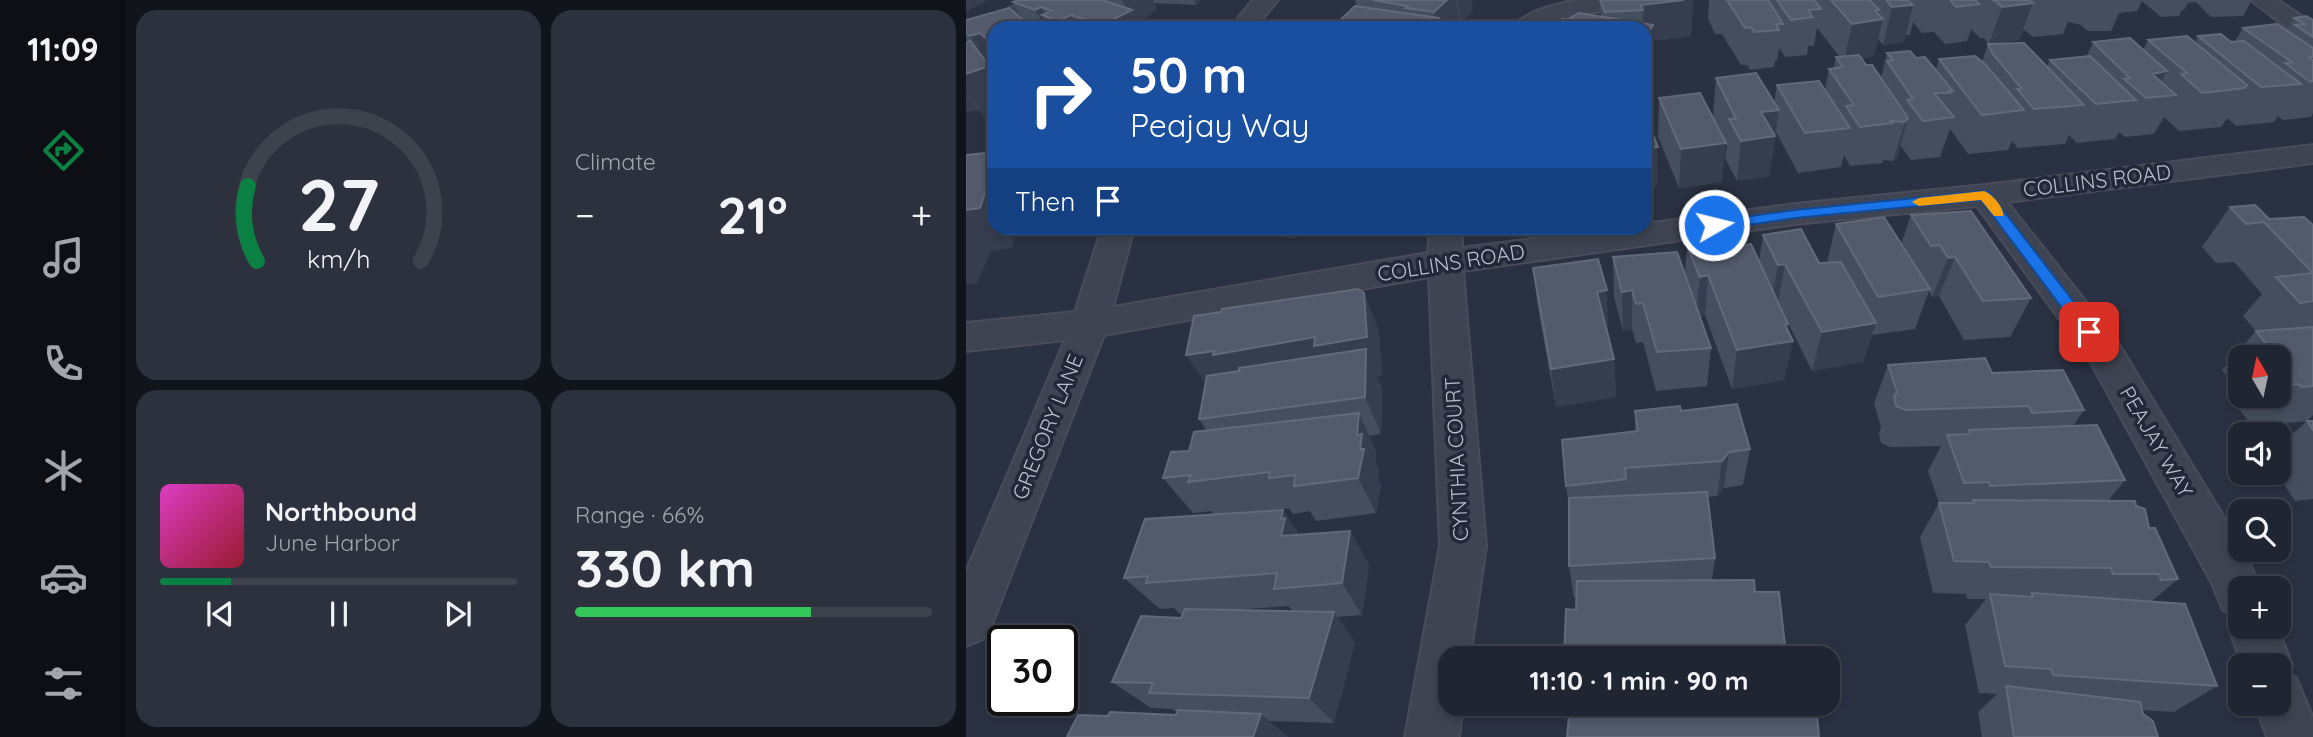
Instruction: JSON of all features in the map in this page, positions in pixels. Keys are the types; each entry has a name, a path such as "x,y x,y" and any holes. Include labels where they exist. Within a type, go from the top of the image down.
{"street":[{"path":"1002,21 1046,0"},
{"path":"1248,21 1266,0"},
{"path":"1536,21 1546,14 1582,6 1635,0"},
{"path":"2263,0 2313,36"},
{"path":"966,38 987,28"},
{"name":"COLLINS ROAD","path":"1652,227 1984,195 2313,154"},
{"name":"PEAJAY WAY","path":"1984,195 2104,351 2233,576"},
{"name":"GREGORY LANE","path":"966,622 975,608 1090,324 1116,235"},
{"name":"COLLINS ROAD","path":"966,337 1090,324 1446,245 1559,235"},
{"name":"CYNTHIA COURT","path":"1432,737 1462,545 1446,245"},
{"path":"2286,716 2294,737"}],"building":[{"path":"1102,0 1132,10 1110,21 1090,21 1071,15 1058,21 1042,15 1052,11 1041,7 1035,10 1013,2"},
{"path":"1373,0 1447,0 1434,12"},
{"path":"1600,0 1684,0 1641,5 1643,10 1605,12"},
{"path":"1727,0 1768,0 1783,24 1776,24 1779,30 1754,32 1751,27 1745,28"},
{"path":"1777,0 1814,0 1821,9 1808,10 1813,17 1791,20"},
{"path":"1831,0 1870,0 1883,19 1852,24"},
{"path":"1886,0 1908,0 1913,5 1892,7"},
{"path":"1950,0 1975,0 1979,4 1956,7"},
{"path":"1992,0 2029,0 2033,3 2002,7"},
{"path":"1355,6 1439,18 1437,21 1339,21"},
{"path":"1009,8 1025,21 987,21 987,39 980,33 970,36 966,33 966,20"},
{"path":"1579,13 1628,21 1560,21 1573,20 1570,18"},
{"path":"2306,16 2313,20 2313,37 2295,25 2304,24 2294,18"},
{"path":"2277,24 2313,48 2313,57 2309,57 2313,61 2313,81 2310,82 2285,63 2292,62 2243,28"},
{"path":"2221,34 2231,42 2244,41 2301,84 2261,87 2198,36"},
{"path":"2187,36 2247,85 2245,88 2202,93 2181,74 2187,73 2148,40"},
{"path":"2130,38 2167,71 2152,74 2176,95 2146,98 2124,79 2130,78 2093,42"},
{"path":"970,41 987,67 966,74 966,43"},
{"path":"2024,43 2084,105 2034,109 2017,89 2022,89 1992,53 1988,44"},
{"path":"1910,51 1916,58 1925,57 1953,91 1934,93 1954,117 1923,121 1907,100 1913,99 1887,61 1893,60 1887,53"},
{"path":"1859,55 1866,65 1872,65 1908,118 1905,122 1891,121 1893,123 1860,127 1846,106 1854,105 1829,69 1843,67 1836,57"},
{"path":"1975,56 2024,110 1982,115 1939,59"},
{"path":"2090,56 2136,100 2096,104 2050,60"},
{"path":"1756,73 1779,110 1761,112 1775,136 1741,141 1729,119 1736,119 1716,78"},
{"path":"1819,81 1850,128 1805,133 1777,85"},
{"path":"1700,93 1726,143 1681,149 1659,98"},
{"path":"1652,132 1658,147 1652,148"},
{"path":"987,153 987,187 980,208 966,210 966,155"},
{"path":"2255,205 2269,219 2304,217 2313,225 2313,273 2264,222 2246,224 2230,207"},
{"path":"1971,211 2031,298 1983,301 1955,257 1948,258 1940,245 1931,246 1911,215"},
{"path":"1884,217 1930,289 1878,297 1836,224"},
{"path":"1801,229 1819,263 1841,262 1876,323 1822,332 1785,264 1778,265 1763,235"},
{"path":"1727,240 1730,247 1751,244 1788,324 1785,325 1793,341 1737,350 1708,275 1700,277 1687,246"},
{"path":"1677,252 1711,348 1657,352 1643,303 1636,304 1632,290 1622,292 1613,257"},
{"path":"1598,259 1607,290 1597,292 1614,359 1551,369 1533,268"},
{"path":"2313,273 2313,301 2300,303 2276,277"},
{"path":"1358,289 1364,293 1367,337 1314,346 1315,337 1213,355 1214,351 1186,355 1194,316 1221,312 1222,309"},
{"path":"2313,327 2313,386 2291,385 2291,345 2267,345 2256,331"},
{"path":"1366,349 1365,397 1199,419 1207,376 1239,371 1239,368"},
{"path":"1985,358 1992,373 2063,370 2084,410 2032,413 2029,406 1906,410 1896,406 1894,396 1897,392 1888,365"},
{"path":"1737,404 1750,449 1729,452 1722,461 1625,468 1626,479 1566,486 1562,440 1638,431 1635,411 1680,406 1681,411"},
{"path":"1359,413 1357,435 1362,434 1360,449 1364,449 1358,478 1294,486 1295,475 1269,478 1270,472 1188,482 1191,475 1163,478 1171,452 1189,451 1194,432"},
{"path":"2097,425 2125,480 1990,486 1989,482 1964,483 1947,435 1970,434 1969,430"},
{"path":"1707,492 1715,558 1569,566 1569,498"},
{"path":"1973,500 2135,501 2136,506 2145,509 2149,528 2155,528 2178,579 2161,580 2159,574 2113,574 2111,568 1991,567 1989,562 1954,561 1939,503 1974,503"},
{"path":"1283,510 1281,519 1285,518 1281,536 1350,531 1342,583 1274,589 1277,573 1146,583 1148,576 1124,578 1145,519"},
{"path":"1754,580 1755,592 1779,592 1785,646 1564,646 1566,609 1576,610 1577,581"},
{"path":"2032,593 2185,604 2217,686 2053,675 2051,669 2005,666 1990,594 2033,597"},
{"path":"1185,609 1334,612 1309,698 1149,693 1153,683 1112,682 1141,616 1181,618"},
{"path":"2006,686 2140,702 2143,714 2153,721 2158,737 2014,737"},
{"path":"1178,710 1261,714 1253,737 1067,737 1078,715 1108,716 1110,712 1176,715"},
{"path":"1569,716 1817,716 1819,737 1567,737"}],"slow traffic":[{"path":"1919,202 1984,195 1998,213"}],"route":[{"path":"1714,225 1984,195 2089,332"}]}
